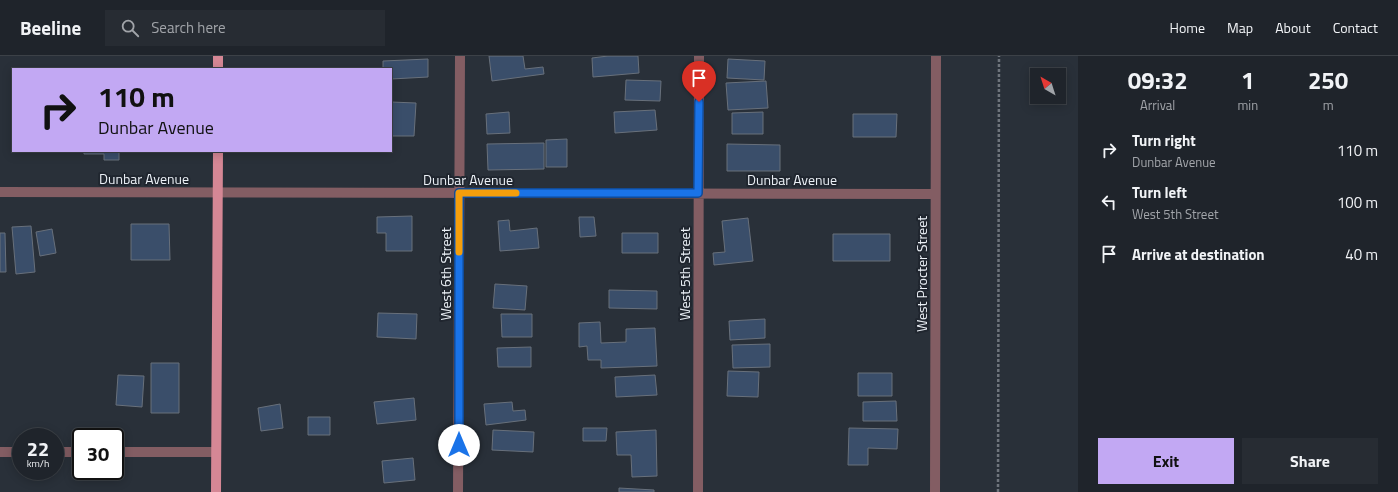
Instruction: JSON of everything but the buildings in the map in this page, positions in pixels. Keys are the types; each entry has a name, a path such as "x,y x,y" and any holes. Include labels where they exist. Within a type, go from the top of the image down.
{"main road":[{"path":"218,56 218,68"},
{"path":"216,492 218,152"}],"street":[{"name":"West 6th Street","path":"458,492 460,56"},
{"name":"West 5th Street","path":"698,492 699,56"},
{"name":"West Procter Street","path":"935,492 936,56"},
{"name":"Dunbar Avenue","path":"0,192 935,194"},
{"path":"0,452 12,452"},
{"path":"124,452 216,452"}],"path":[{"path":"998,492 999,56"}],"slow traffic":[{"path":"459,252 459,193 516,193"}],"route":[{"path":"459,445 459,193 698,193 699,102"}]}
